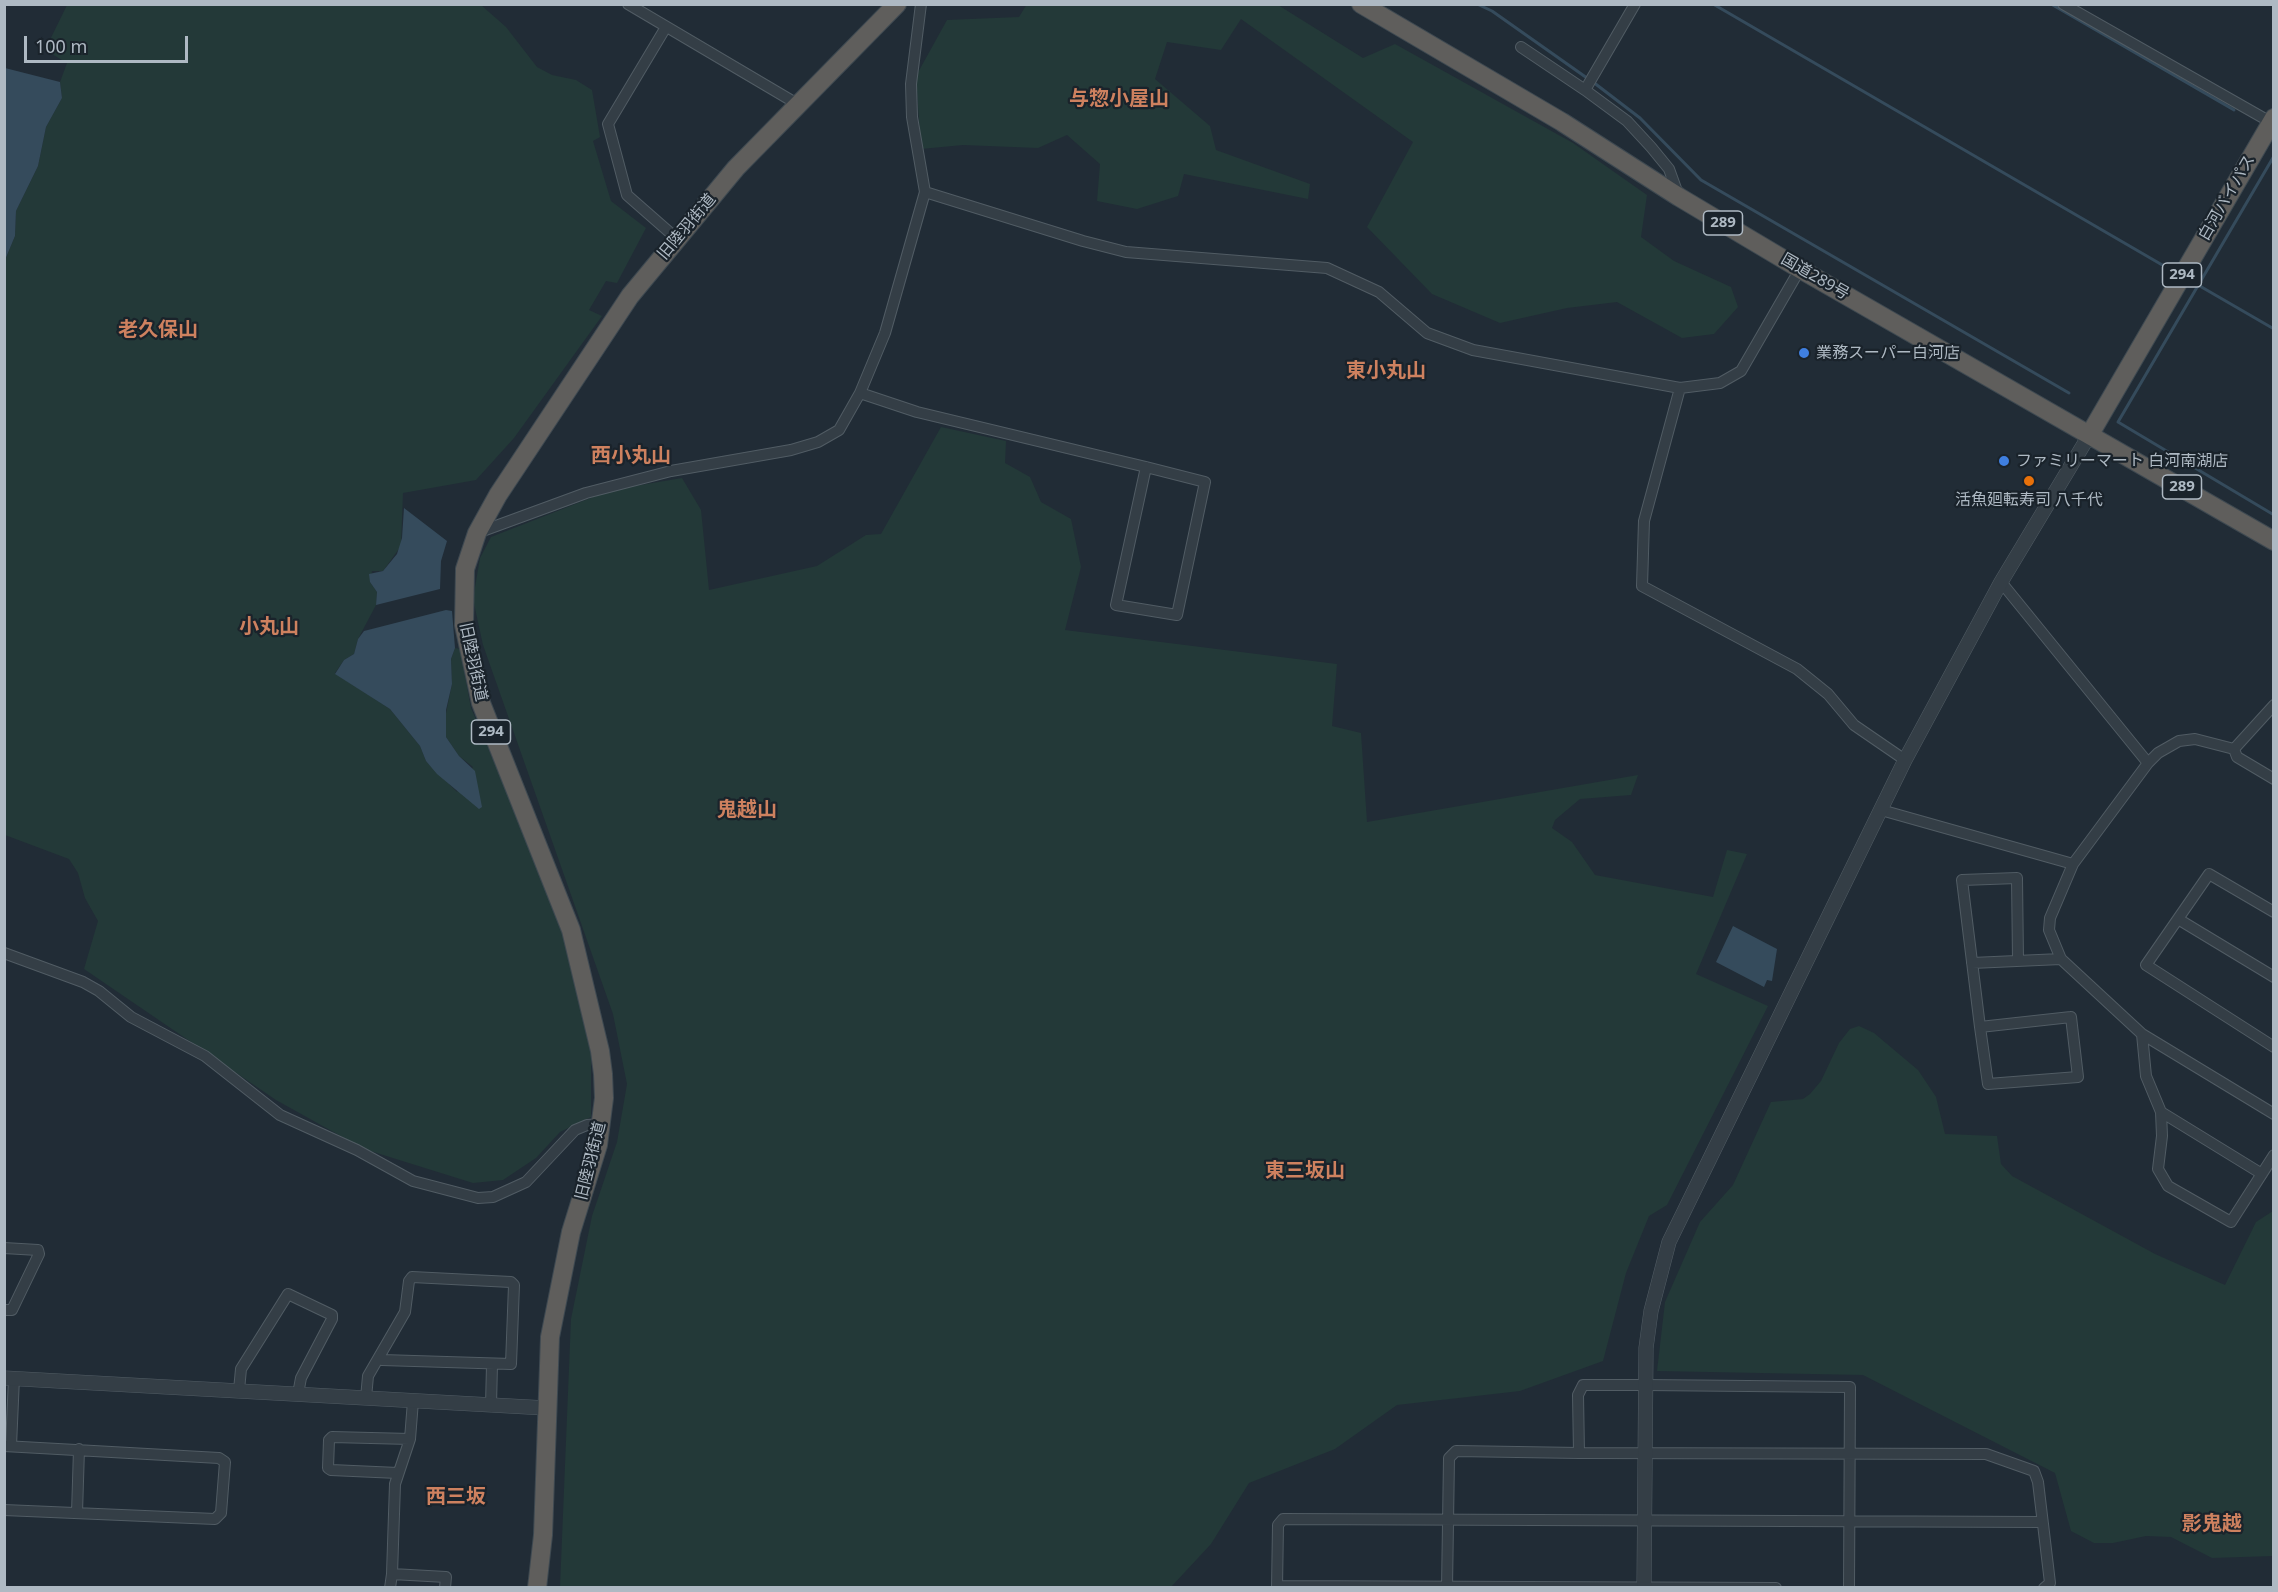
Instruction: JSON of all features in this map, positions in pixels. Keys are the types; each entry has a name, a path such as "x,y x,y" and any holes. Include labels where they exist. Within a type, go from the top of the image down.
{"highway":[{"name":"旧陸羽街道","path":"537,1587 543,1535 550,1337 571,1232 598,1145 604,1098 600,1051 571,930 481,703 471,658 463,596 465,569 477,533 498,495 630,296 736,168 897,4"},
{"name":"国道289号","path":"1361,4 1562,122 1679,197 1800,269 2274,541"},
{"name":"白河バイパス","path":"2090,434 2273,121"}],"street":[{"path":"628,4 799,105"},
{"path":"477,533 586,493 670,471 791,450 818,442 839,429 860,393 885,333 925,192 912,117 911,84 921,4"},
{"path":"1585,90 1635,4"},
{"path":"2063,4 2273,121"},
{"path":"666,27 608,124 627,195 676,238"},
{"path":"1521,47 1627,121 1669,169 1679,197"},
{"path":"925,192 1126,252 1327,268 1379,292 1427,333 1473,350 1680,388 1720,383 1741,371 1800,269"},
{"path":"1680,388 1644,521 1642,586 1797,669 1828,694 1854,725 1905,760"},
{"path":"860,393 917,412 1146,467 1205,482 1177,615 1116,605 1146,467"},
{"path":"1644,1587 1645,1385 1650,1311 1678,1221 1905,760 2001,582 2090,434"},
{"path":"2001,582 2148,763"},
{"path":"2234,749 2274,705"},
{"path":"2234,749 2196,739 2179,741 2158,753 2148,763 2073,864 2050,918 2049,930 2061,958 2142,1034 2274,1113"},
{"path":"2234,749 2237,757 2274,779"},
{"path":"1881,810 2073,864"},
{"path":"2274,912 2209,874 2146,965 2274,1047"},
{"path":"1980,1027 2071,1017 2078,1077 1988,1084 1980,1027 1962,880 2017,878 2018,960"},
{"path":"2178,919 2274,977"},
{"path":"4,953 91,987 131,1017 206,1056 280,1115 357,1150 413,1181 478,1198 493,1197 509,1192 526,1182 575,1130 587,1125 602,1124"},
{"path":"1972,963 2061,958"},
{"path":"2142,1034 2146,1076 2161,1112 2162,1136 2158,1169 2168,1186 2231,1222 2274,1155"},
{"path":"2161,1112 2262,1174"},
{"path":"4,1248 38,1250 39,1254 12,1310 4,1310"},
{"path":"366,1398 368,1376 405,1312 409,1281 412,1277 511,1282 514,1285 511,1364 382,1360 379,1358"},
{"path":"238,1390 241,1369 288,1294 332,1315 301,1378 298,1394"},
{"path":"491,1405 492,1365"},
{"path":"4,1510 215,1519 221,1513 225,1462 219,1458 8,1446 9,1378 546,1408"},
{"path":"1579,1453 1578,1395 1583,1385 1850,1387 1849,1587"},
{"path":"390,1587 393,1501 398,1473 410,1439 413,1401"},
{"path":"398,1473 331,1470 328,1468 329,1440 332,1437 410,1439"},
{"path":"77,1513 79,1449"},
{"path":"1447,1586 1449,1458 1456,1451 1645,1454 1986,1454 2034,1471 2038,1482 2050,1583 2044,1587"},
{"path":"1776,1587 1277,1587 1278,1525 1283,1519 2041,1522"},
{"path":"392,1574 446,1577 445,1587"}],"green space":[{"path":"1027,4 1278,5 1363,58 1395,44 1573,143 1647,195 1641,237 1674,261 1731,287 1738,307 1714,334 1682,338 1617,302 1567,308 1500,323 1432,294 1367,227 1413,142 1241,19 1221,50 1167,42 1155,79 1210,126 1216,150 1310,184 1308,199 1184,174 1178,196 1137,209 1097,201 1100,164 1067,135 1038,148 963,145 921,149 916,76 947,20 1019,17"},
{"path":"67,5 481,5 506,27 537,67 552,75 576,80 592,90 600,137 593,141 611,201 646,228 617,283 606,281 589,310 602,316 514,438 476,480 403,493 401,546 383,571 372,571 370,582 377,592 376,605 358,639 354,654 344,660 335,673 390,709 420,746 426,761 457,792 473,767 459,756 446,737 444,723 452,684 451,659 455,648 460,649 471,708 556,905 591,1048 591,1117 560,1132 536,1158 503,1180 473,1183 364,1149 276,1100 84,969 98,921 85,898 78,873 69,859 5,835 5,260 15,236 16,211 38,166 46,127 62,98 60,82 67,63 45,50"},
{"path":"941,427 1006,441 1005,463 1030,477 1041,502 1071,519 1081,567 1065,630 1337,664 1332,726 1361,733 1367,822 1638,775 1631,795 1580,799 1555,820 1552,828 1572,842 1595,875 1713,897 1727,850 1747,854 1696,974 1768,1006 1667,1205 1649,1216 1626,1273 1603,1361 1520,1391 1397,1405 1335,1449 1249,1483 1211,1544 1171,1587 560,1587 571,1319 592,1216 617,1142 627,1084 613,1014 483,645 473,599 480,558 491,537 611,490 682,478 701,510 709,590 817,566 866,535 881,534"},
{"path":"1859,1026 1874,1033 1918,1070 1936,1097 1945,1134 1997,1136 2001,1164 2012,1176 2155,1254 2225,1285 2256,1222 2273,1211 2273,1556 2212,1558 2171,1537 2146,1536 2113,1543 2094,1543 2071,1531 2055,1473 1863,1375 1657,1371 1665,1302 1700,1222 1733,1185 1771,1102 1803,1099 1810,1094 1821,1081 1839,1043 1850,1029"}],"water":[{"path":"5,68 60,82 62,98 46,127 38,166 16,211 15,236 5,260"},
{"path":"404,508 447,541 441,561 440,589 376,605 377,592 370,582 369,574 383,571 397,554 402,538"},
{"path":"446,610 452,611 455,648 451,659 452,684 446,710 446,737 459,756 475,771 482,807 479,809 437,774 426,761 420,746 390,709 335,674 344,660 354,654 358,639 364,631"},
{"path":"1733,926 1777,949 1772,981 1767,980 1764,987 1716,962"}],"waterway":[{"path":"1477,4 1492,11 1587,78"},
{"path":"1713,4 2164,266"},
{"path":"2051,4 2234,110"},
{"path":"1593,82 1640,118 1701,180 2069,393"},
{"path":"2274,156 2118,422 2274,515"},
{"path":"2198,285 2274,329"}],"place":[{"name":"業務スーパー白河店","path":"1804,353"},
{"name":"ファミリーマート 白河南湖店","path":"2004,461"},
{"name":"活魚廻転寿司 八千代","path":"2029,481"}],"district":[{"name":"与惣小屋山","path":"1119,99"},
{"name":"老久保山","path":"158,330"},
{"name":"東小丸山","path":"1386,371"},
{"name":"西小丸山","path":"631,456"},
{"name":"小丸山","path":"269,627"},
{"name":"鬼越山","path":"747,810"},
{"name":"東三坂山","path":"1305,1171"},
{"name":"西三坂","path":"456,1497"},
{"name":"影鬼越","path":"2212,1524"}]}
